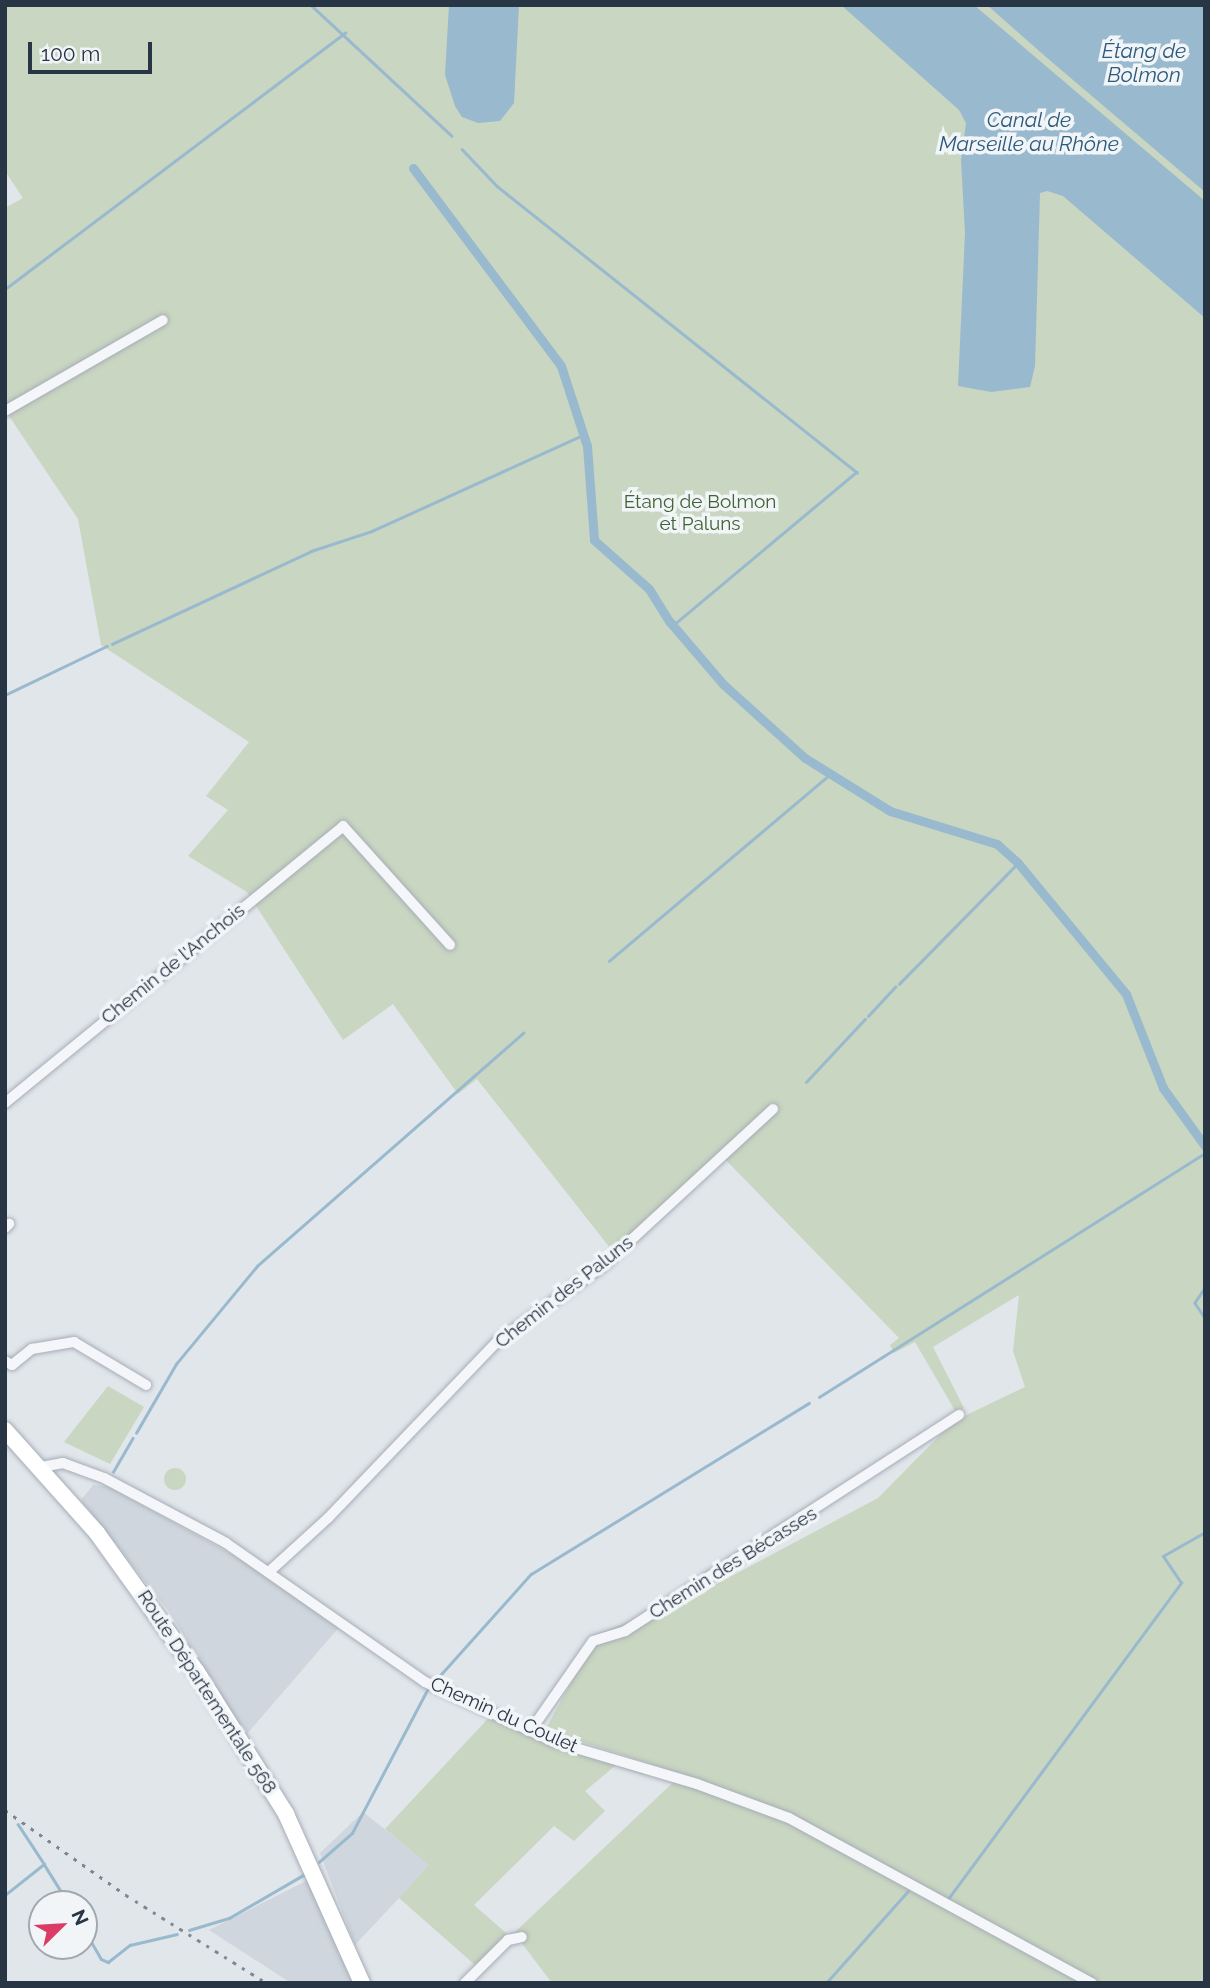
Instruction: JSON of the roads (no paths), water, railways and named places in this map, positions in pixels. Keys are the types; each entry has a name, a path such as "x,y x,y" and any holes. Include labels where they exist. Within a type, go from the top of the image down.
{"main road":[{"name":"Route Départementale 568","path":"5,1430 42,1467 161,1618 267,1783 312,1865 362,1983"}],"street":[{"path":"5,411 163,320"},
{"name":"Chemin de l'Anchois","path":"5,1103 343,826 450,945"},
{"name":"Chemin des Paluns","path":"271,1570 328,1518 497,1342 604,1265 773,1109"},
{"path":"5,1361 12,1365 32,1349 74,1342 146,1385"},
{"name":"Chemin des Bécasses","path":"531,1730 593,1642 625,1631 959,1415"},
{"name":"Chemin du Coulet","path":"42,1467 62,1463 104,1478 271,1570 425,1682 531,1730 789,1818 1092,1983"},
{"path":"465,1983 508,1940 522,1937"}],"water":[{"path":"449,5 519,5 514,103 500,121 478,123 462,117 455,106 445,75"},
{"name":"Canal de Marseille au Rhône","path":"841,5 974,5 1205,201 1205,318 1063,196 1047,191 1040,193 1035,366 1030,387 991,392 958,386 965,233 961,160 966,123 959,110"},
{"name":"Étang de Bolmon","path":"987,5 1205,5 1205,192 1046,57"}],"waterway":[{"path":"311,5 452,136"},
{"path":"5,289 345,33"},
{"path":"462,149 497,186 857,472 673,626"},
{"path":"413,168 561,366 587,446 594,540 649,589 670,622 723,684 805,758 890,811 997,844 1018,863 1126,994 1163,1088 1205,1146"},
{"path":"112,644 311,551 372,531 583,435"},
{"path":"5,695 107,646"},
{"path":"609,961 830,774"},
{"path":"899,984 1018,863"},
{"path":"868,1016 895,987"},
{"path":"806,1082 865,1019"},
{"path":"136,1433 176,1364 257,1266 523,1033"},
{"path":"819,1397 1205,1153"},
{"path":"1205,1288 1195,1303 1205,1318"},
{"path":"434,1682 531,1574 809,1403"},
{"path":"113,1472 133,1438"},
{"path":"948,1899 1181,1583 1163,1556 1205,1532"},
{"path":"319,1862 352,1833 428,1688"},
{"path":"18,1824 43,1862"},
{"path":"5,1895 44,1864 60,1890"},
{"path":"189,1930 229,1918 305,1874"},
{"path":"826,1983 908,1891"},
{"path":"98,1954 101,1959 108,1962 130,1945 177,1934"}],"railway":[{"path":"5,1810 126,1895 267,1983"}],"park label":[{"name":"Étang de Bolmon et Paluns","path":"700,513"}]}
